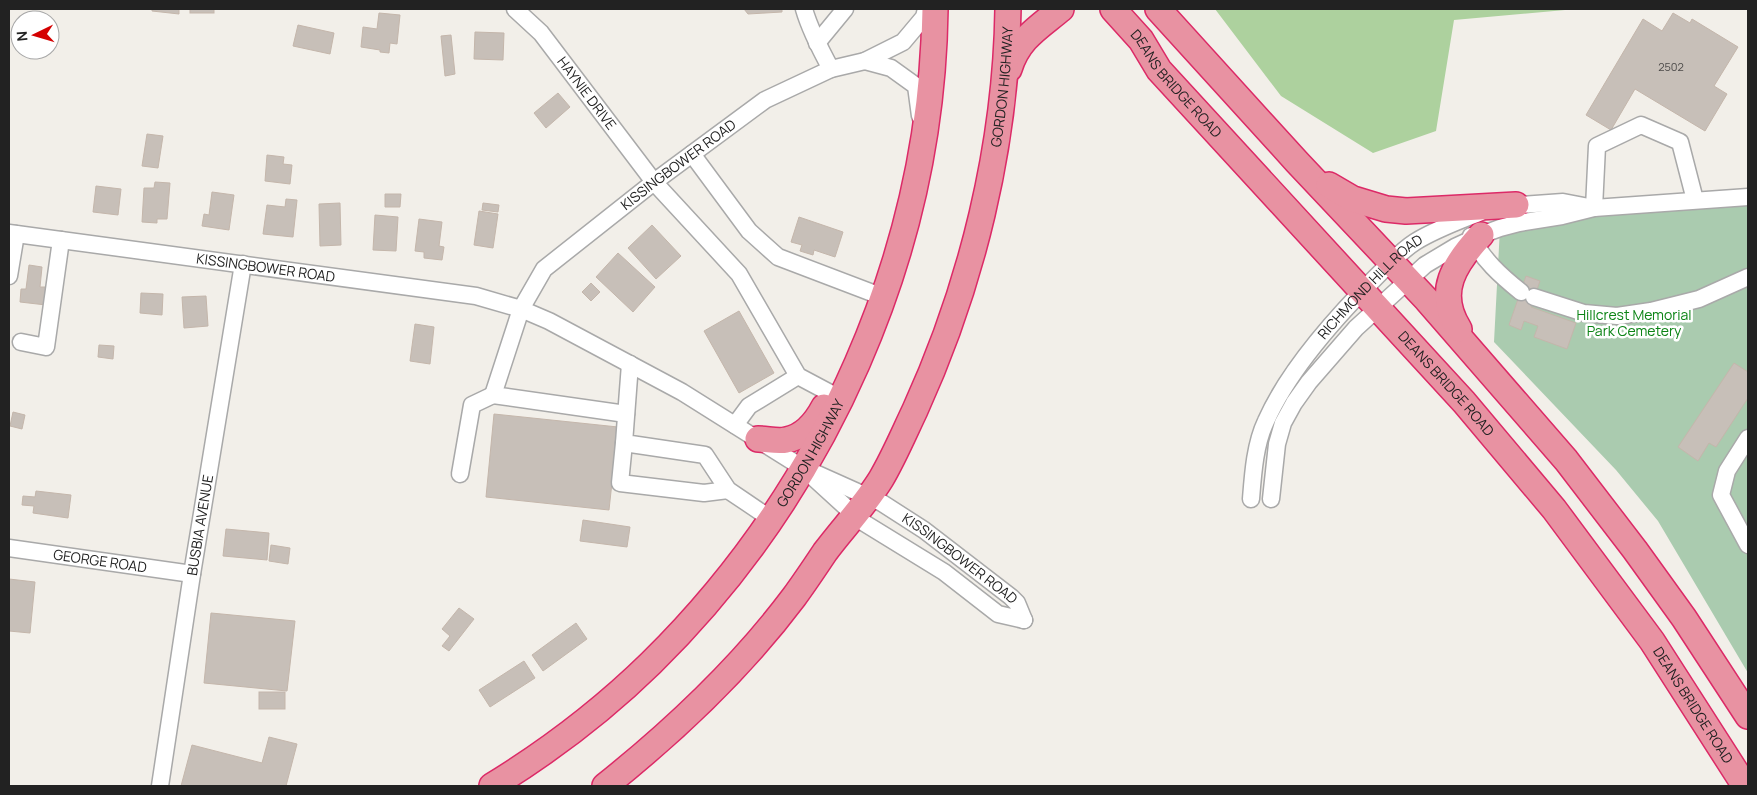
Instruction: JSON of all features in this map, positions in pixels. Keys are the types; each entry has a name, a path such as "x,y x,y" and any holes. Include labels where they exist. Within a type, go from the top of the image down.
{"highway":[{"name":"GORDON HIGHWAY","path":"492,786 524,766 590,717 651,663 724,582 771,519 803,468 842,398 864,348 900,246 923,139 930,85 935,9"},
{"name":"GORDON HIGHWAY","path":"605,786 664,737 704,700 740,662 794,596 880,480 906,430 929,380 948,330 972,254 992,164 1002,92 1008,9"},
{"path":"1002,92 1013,56 1024,40 1061,9"},
{"name":"DEANS BRIDGE ROAD","path":"1112,9 1141,40 1159,70 1464,402 1554,509 1652,641 1745,786"},
{"path":"1158,9 1301,166 1392,262 1477,356 1566,460 1684,618 1748,716"},
{"path":"1301,166 1353,199 1386,209 1406,211 1470,229 1516,205"},
{"path":"1470,229 1465,252 1449,287 1448,299 1453,318 1477,356"},
{"path":"758,439 784,441 794,438 804,432 819,417 844,365 883,297"}],"street":[{"name":"HAYNIE DRIVE","path":"515,9 541,33 654,182 739,274 798,376"},
{"path":"804,9 817,43 831,69"},
{"path":"817,43 844,9"},
{"name":"KISSINGBOWER ROAD","path":"521,309 544,270 654,182 765,100 831,69 865,61 903,42 924,16 926,9"},
{"name":"KISSINGBOWER ROAD","path":"865,61 891,68 916,86 923,139"},
{"path":"1594,208 1597,146 1641,125 1680,142 1695,200"},
{"path":"692,154 749,231 778,258 883,297"},
{"name":"RICHMOND HILL ROAD","path":"1272,500 1277,444 1283,423 1294,403 1309,382 1356,328 1392,262 1414,243 1436,231 1500,228 1594,208 1748,197"},
{"name":"RICHMOND HILL ROAD","path":"1516,205 1563,202 1594,208"},
{"path":"1470,229 1501,276 1528,294 1584,313 1617,316 1651,311 1699,298 1748,277"},
{"name":"RICHMOND HILL ROAD","path":"1252,499 1253,477 1265,422 1276,402 1322,335 1349,303 1370,300 1408,280 1470,229"},
{"name":"KISSINGBOWER ROAD","path":"12,233 476,296 521,309 682,392 861,506 882,502 924,530 1011,597 1017,603 1024,620 998,614 944,572 861,522 861,506"},
{"path":"9,276 12,233"},
{"path":"21,342 46,347 61,240"},
{"name":"BUSBIA AVENUE","path":"160,786 192,574 243,264"},
{"path":"493,395 521,309"},
{"path":"630,364 620,483 704,493 728,490"},
{"path":"735,424 749,406 798,376 830,393"},
{"path":"460,474 472,405 493,395 626,414"},
{"path":"1748,438 1726,471 1721,495 1748,545"},
{"path":"624,443 705,455 728,490 771,519"},
{"name":"KISSINGBOWER ROAD","path":"803,468 861,506"},
{"name":"GEORGE ROAD","path":"9,548 192,574"}],"green space":[{"path":"1215,9 1576,9 1454,20 1436,131 1373,153 1281,96"},
{"name":"Hillcrest Memorial Park Cemetery","path":"1748,197 1748,673 1658,521 1616,470 1494,342 1500,228"}],"building":[{"path":"152,9 179,9 179,14 152,11"},
{"path":"190,9 214,9 214,13 190,13"},
{"path":"744,9 782,9 782,12 748,14"},
{"path":"379,13 400,15 397,44 390,43 389,53 361,47 363,27 377,29"},
{"path":"1673,13 1690,23 1692,19 1738,47 1714,86 1727,94 1705,131 1635,89 1611,130 1586,115 1643,19 1662,31"},
{"path":"298,25 334,33 330,54 293,46"},
{"path":"475,32 504,33 503,60 474,59"},
{"path":"451,35 455,74 445,76 441,36"},
{"path":"558,93 570,107 546,128 534,113"},
{"path":"147,134 163,136 158,168 142,166"},
{"path":"267,155 284,157 283,164 292,165 290,184 265,181"},
{"path":"155,182 170,183 167,219 157,219 157,223 142,222 144,188 154,188"},
{"path":"96,186 121,189 118,215 93,212"},
{"path":"212,192 234,195 229,230 202,226 204,214 209,215"},
{"path":"385,194 401,194 400,207 385,207"},
{"path":"286,199 297,200 293,237 263,234 267,205 285,207"},
{"path":"340,203 341,245 320,246 319,204"},
{"path":"483,203 499,205 498,212 482,210"},
{"path":"479,211 498,214 493,248 474,245"},
{"path":"375,215 398,217 396,251 373,250"},
{"path":"799,217 843,232 835,257 814,250 813,255 800,251 802,245 791,242"},
{"path":"419,219 442,222 439,246 444,247 442,260 424,258 424,252 415,251"},
{"path":"652,225 681,256 656,279 628,248"},
{"path":"618,253 655,287 633,312 596,277"},
{"path":"29,265 42,267 40,287 48,287 46,305 20,302 21,289 26,289"},
{"path":"1526,276 1540,281 1531,307 1576,323 1567,349 1534,337 1538,326 1524,321 1521,330 1509,325"},
{"path":"591,283 600,292 591,301 582,292"},
{"path":"141,293 163,294 162,315 140,313"},
{"path":"206,296 208,326 184,328 182,297"},
{"path":"739,311 774,373 739,393 704,331"},
{"path":"415,324 434,327 430,364 410,361"},
{"path":"99,345 114,346 113,359 98,357"},
{"path":"1734,363 1748,372 1748,398 1716,447 1709,443 1698,461 1678,447"},
{"path":"13,412 25,415 22,429 10,426"},
{"path":"494,414 618,427 609,510 486,497"},
{"path":"36,491 71,495 68,518 33,513 34,506 22,505 23,496 35,497"},
{"path":"583,520 630,527 627,547 580,541"},
{"path":"226,529 269,533 267,560 223,556"},
{"path":"271,545 290,548 288,564 269,561"},
{"path":"9,579 35,582 30,633 9,631"},
{"path":"459,608 474,619 449,651 442,646 450,636 442,629"},
{"path":"211,613 295,621 287,691 204,683"},
{"path":"576,623 587,639 543,671 532,655"},
{"path":"524,661 535,678 490,707 479,690"},
{"path":"259,692 285,692 285,709 259,709"},
{"path":"269,737 297,744 286,786 181,786 192,745 262,763"}]}
